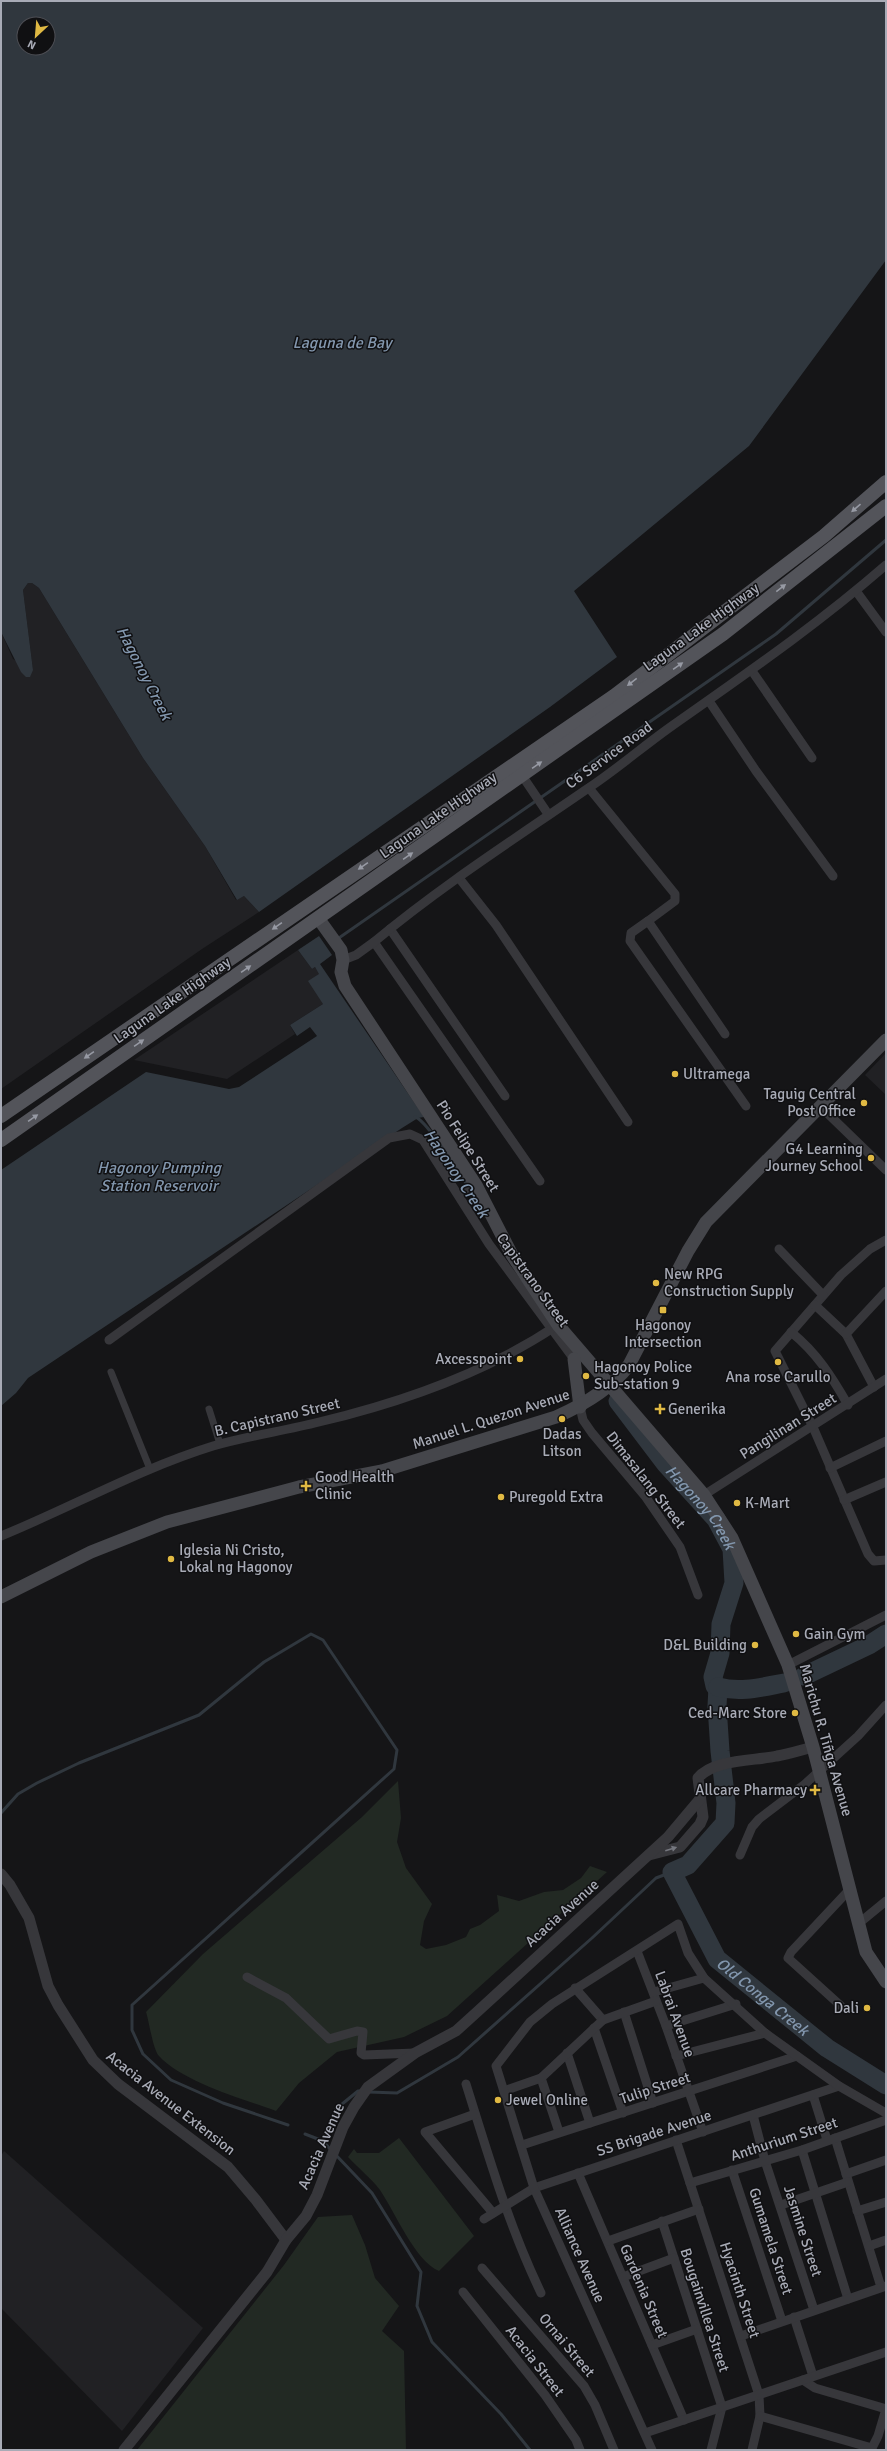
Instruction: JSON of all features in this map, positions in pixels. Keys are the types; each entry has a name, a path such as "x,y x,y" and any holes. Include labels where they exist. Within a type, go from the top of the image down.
{"main road":[{"name":"Laguna Lake Highway","path":"1,1116 514,763 614,696 824,536 886,482"},
{"name":"Laguna Lake Highway","path":"1,1140 322,924 526,780 723,634 886,506"},
{"path":"322,924 342,955"},
{"name":"Pio Felipe Street","path":"342,955 341,972 345,986 474,1187 554,1327 605,1388"},
{"name":"Manuel L. Quezon Avenue","path":"1,1597 91,1552 167,1522 299,1487 382,1471 556,1417 580,1407 624,1371 688,1251 706,1222 886,1040"},
{"path":"574,1359 580,1407"},
{"path":"624,1371 621,1383 629,1408"},
{"name":"Marichu R. Tiñga Avenue","path":"605,1388 629,1408 704,1495 732,1538 788,1665 819,1770 866,1952 886,1982"}],"street":[{"name":"C6 Service Road","path":"342,955 356,955 546,811 589,788 752,671 856,591 886,564"},
{"path":"856,591 886,632"},
{"path":"752,671 812,758"},
{"path":"709,701 756,771 833,876"},
{"path":"514,763 546,811"},
{"path":"589,788 675,894 674,901 632,933 630,941 746,1106"},
{"path":"459,878 496,925 628,1122"},
{"path":"648,921 725,1034"},
{"path":"390,929 505,1096"},
{"path":"374,942 540,1181"},
{"path":"821,1107 886,1170"},
{"name":"Capistrano Street","path":"109,1340 389,1138 410,1134 423,1140 462,1195 490,1244 554,1327 574,1359"},
{"path":"462,1195 474,1187"},
{"path":"886,1240 864,1254 824,1294 775,1351 813,1427 868,1554 874,1561 886,1560"},
{"path":"779,1249 824,1294"},
{"path":"846,1334 886,1291"},
{"path":"815,1305 846,1334 874,1387"},
{"name":"B. Capistrano Street","path":"1,1536 150,1469 220,1444 319,1422 384,1404 464,1374 516,1351 554,1327"},
{"path":"791,1332 809,1347 828,1371 848,1405"},
{"path":"112,1372 150,1469"},
{"name":"Pangilinan Street","path":"704,1495 848,1405 886,1379"},
{"name":"Dimasalang Street","path":"580,1407 583,1420 592,1433 645,1496 680,1547 698,1595"},
{"path":"209,1409 220,1444"},
{"path":"830,1468 886,1441"},
{"path":"844,1500 886,1482"},
{"path":"788,1665 886,1615"},
{"path":"740,1855 752,1827 758,1819 819,1770 858,1736 886,1705"},
{"name":"Acacia Avenue","path":"649,1855 680,1847 690,1837 703,1817 698,1778 708,1769 736,1762 776,1757 813,1748"},
{"name":"Acacia Avenue","path":"124,2450 267,2272 286,2240 306,2216 317,2195 343,2127 354,2107 368,2087 415,2053 456,2031 668,1837 700,1799"},
{"name":"Acacia Avenue Extension","path":"1,1874 10,1885 29,1918 52,1992 93,2060 118,2084 228,2167 286,2240"},
{"path":"841,2006 788,1958 791,1952 850,1889"},
{"path":"858,1924 886,1902"},
{"path":"603,2020 576,1988 678,1924 688,1954 704,1978 736,2004 765,2033 839,2086 886,2113"},
{"name":"Labrai Avenue","path":"637,1951 666,2026 703,2132"},
{"path":"247,1977 286,1998 324,2037 329,2039 357,2031 363,2032 361,2053 364,2055 415,2053"},
{"path":"504,2091 541,2078 603,2020 655,1997 704,1978"},
{"name":"Alliance Avenue","path":"576,1988 530,2022 496,2066 522,2144 534,2188 652,2450"},
{"path":"666,2026 736,2004"},
{"path":"624,2012 653,2103"},
{"path":"594,2028 623,2113"},
{"path":"676,2056 765,2033"},
{"path":"567,2053 590,2123"},
{"name":"Tulip Street","path":"522,2144 623,2113 797,2056"},
{"path":"541,2078 559,2132"},
{"path":"466,2084 504,2206 519,2247 541,2293"},
{"name":"SS Brigade Avenue","path":"484,2219 534,2188 839,2086"},
{"path":"741,2336 884,2286 857,2211 847,2178 813,2095"},
{"path":"475,2114 425,2132 492,2213"},
{"name":"Jasmine Street","path":"753,2115 765,2161 781,2205 814,2310"},
{"name":"Anthurium Street","path":"690,2183 802,2150 886,2120"},
{"name":"Hyacinth Street","path":"676,2140 759,2395 760,2416 752,2450"},
{"path":"802,2150 814,2194 848,2299"},
{"path":"781,2205 814,2194 886,2160"},
{"name":"Gumamela Street","path":"732,2170 782,2321"},
{"name":"Gardenia Street","path":"578,2173 684,2420"},
{"path":"857,2211 886,2202"},
{"path":"608,2241 699,2208"},
{"name":"Bougainvillea Street","path":"662,2221 722,2407"},
{"path":"869,2246 886,2240"},
{"path":"623,2277 674,2258"},
{"name":"Ornai Street","path":"482,2268 584,2386 595,2405 614,2450"},
{"name":"Acacia Street","path":"463,2292 546,2395 576,2440 580,2450"},
{"path":"794,2317 813,2376"},
{"path":"652,2346 697,2329"},
{"path":"645,2433 886,2352"},
{"path":"760,2416 872,2449 878,2436 886,2408 815,2388 803,2380"},
{"path":"711,2450 722,2407"}],"shaded area":[{"path":"28,583 32,583 39,588 143,758 205,846 236,900 244,896 259,912 202,949 1,1089 1,632 13,659 33,670 23,590"},
{"path":"298,950 312,969 315,967 320,974 323,1004 290,1025 295,1034 227,1079 134,1060"},
{"path":"886,1053 886,1095 865,1075"},
{"path":"398,1781 401,1818 397,1842 406,1868 432,1904 424,1921 420,1945 426,1949 446,1945 466,1937 470,1929 480,1925 499,1911 497,1895 519,1901 544,1892 563,1890 581,1878 590,1866 607,1872 447,2016 404,2037 337,2052 299,2083 276,2111 198,2082 183,2074 159,2056 153,2042 146,2012 203,1954 362,1817"},
{"path":"399,2138 474,2236 439,2271 430,2266 414,2247 386,2199 373,2181 348,2157 354,2149 357,2153 379,2153"},
{"path":"4,2151 203,2328 122,2431 1,2308 1,2156"},
{"path":"352,2215 365,2245 375,2278 399,2306 382,2331 404,2351 406,2450 137,2450 284,2265 318,2217"}],"water":[{"name":"Laguna de Bay","path":"1,1 886,1 886,260 749,446 574,591 617,657 550,707 259,912 244,896 237,900 205,846 143,758 39,588 32,583 28,583 23,590 33,670 30,677 26,677 21,672 1,632"},
{"name":"Hagonoy Pumping Station Reservoir","path":"319,936 332,955 320,964 424,1117 418,1118 402,1128 28,1378 16,1393 1,1406 1,1170 146,1072 229,1089 239,1087 317,1036 310,1027 297,1036 290,1025 323,1004 308,981 319,974 315,967 312,969 298,950"}],"waterway":[{"path":"336,940 776,634 886,540"},
{"name":"Hagonoy Creek","path":"415,1117 421,1121 438,1141 477,1200"},
{"name":"Hagonoy Creek","path":"618,1401 665,1463 716,1519 732,1549 734,1583 721,1624 720,1653 713,1677 715,1686 718,1687"},
{"path":"1,1813 18,1794 37,1783 79,1763 199,1715 264,1662 311,1634 323,1640 397,1750 394,1769 132,2005 132,2030 143,2054 171,2080 223,2103 288,2125"},
{"path":"804,1676 869,1645 886,1634"},
{"path":"718,1687 727,1689 760,1688 784,1683"},
{"name":"Old Conga Creek","path":"718,1687 717,1706 720,1751 726,1803 725,1823 688,1865 672,1872 717,1959 827,2048 886,2085"},
{"path":"369,2092 397,2093 458,2057 592,1938 656,1878 672,1872"},
{"path":"331,2150 323,2141 336,2109 358,2091 361,2091"},
{"path":"305,2134 323,2141"},
{"path":"335,2154 372,2193 421,2272 417,2306 432,2342 501,2414 530,2450"}],"place":[{"name":"Ultramega","path":"675,1074"},
{"name":"Taguig Central Post Office","path":"864,1103"},
{"name":"G4 Learning Journey School","path":"871,1158"},
{"name":"New RPG Construction Supply","path":"656,1283"},
{"name":"Hagonoy Intersection","path":"663,1310"},
{"name":"Axcesspoint","path":"520,1359"},
{"name":"Ana rose Carullo","path":"778,1362"},
{"name":"Hagonoy Police Sub-station 9","path":"586,1376"},
{"name":"Generika","path":"660,1409"},
{"name":"Dadas Litson","path":"562,1419"},
{"name":"Good Health Clinic","path":"306,1486"},
{"name":"Puregold Extra","path":"501,1497"},
{"name":"K-Mart","path":"737,1503"},
{"name":"Iglesia Ni Cristo, Lokal ng Hagonoy","path":"171,1559"},
{"name":"Gain Gym","path":"796,1634"},
{"name":"D&L Building","path":"755,1645"},
{"name":"Ced-Marc Store","path":"795,1713"},
{"name":"Allcare Pharmacy","path":"815,1790"},
{"name":"Dali","path":"867,2008"},
{"name":"Jewel Online","path":"498,2100"}]}
